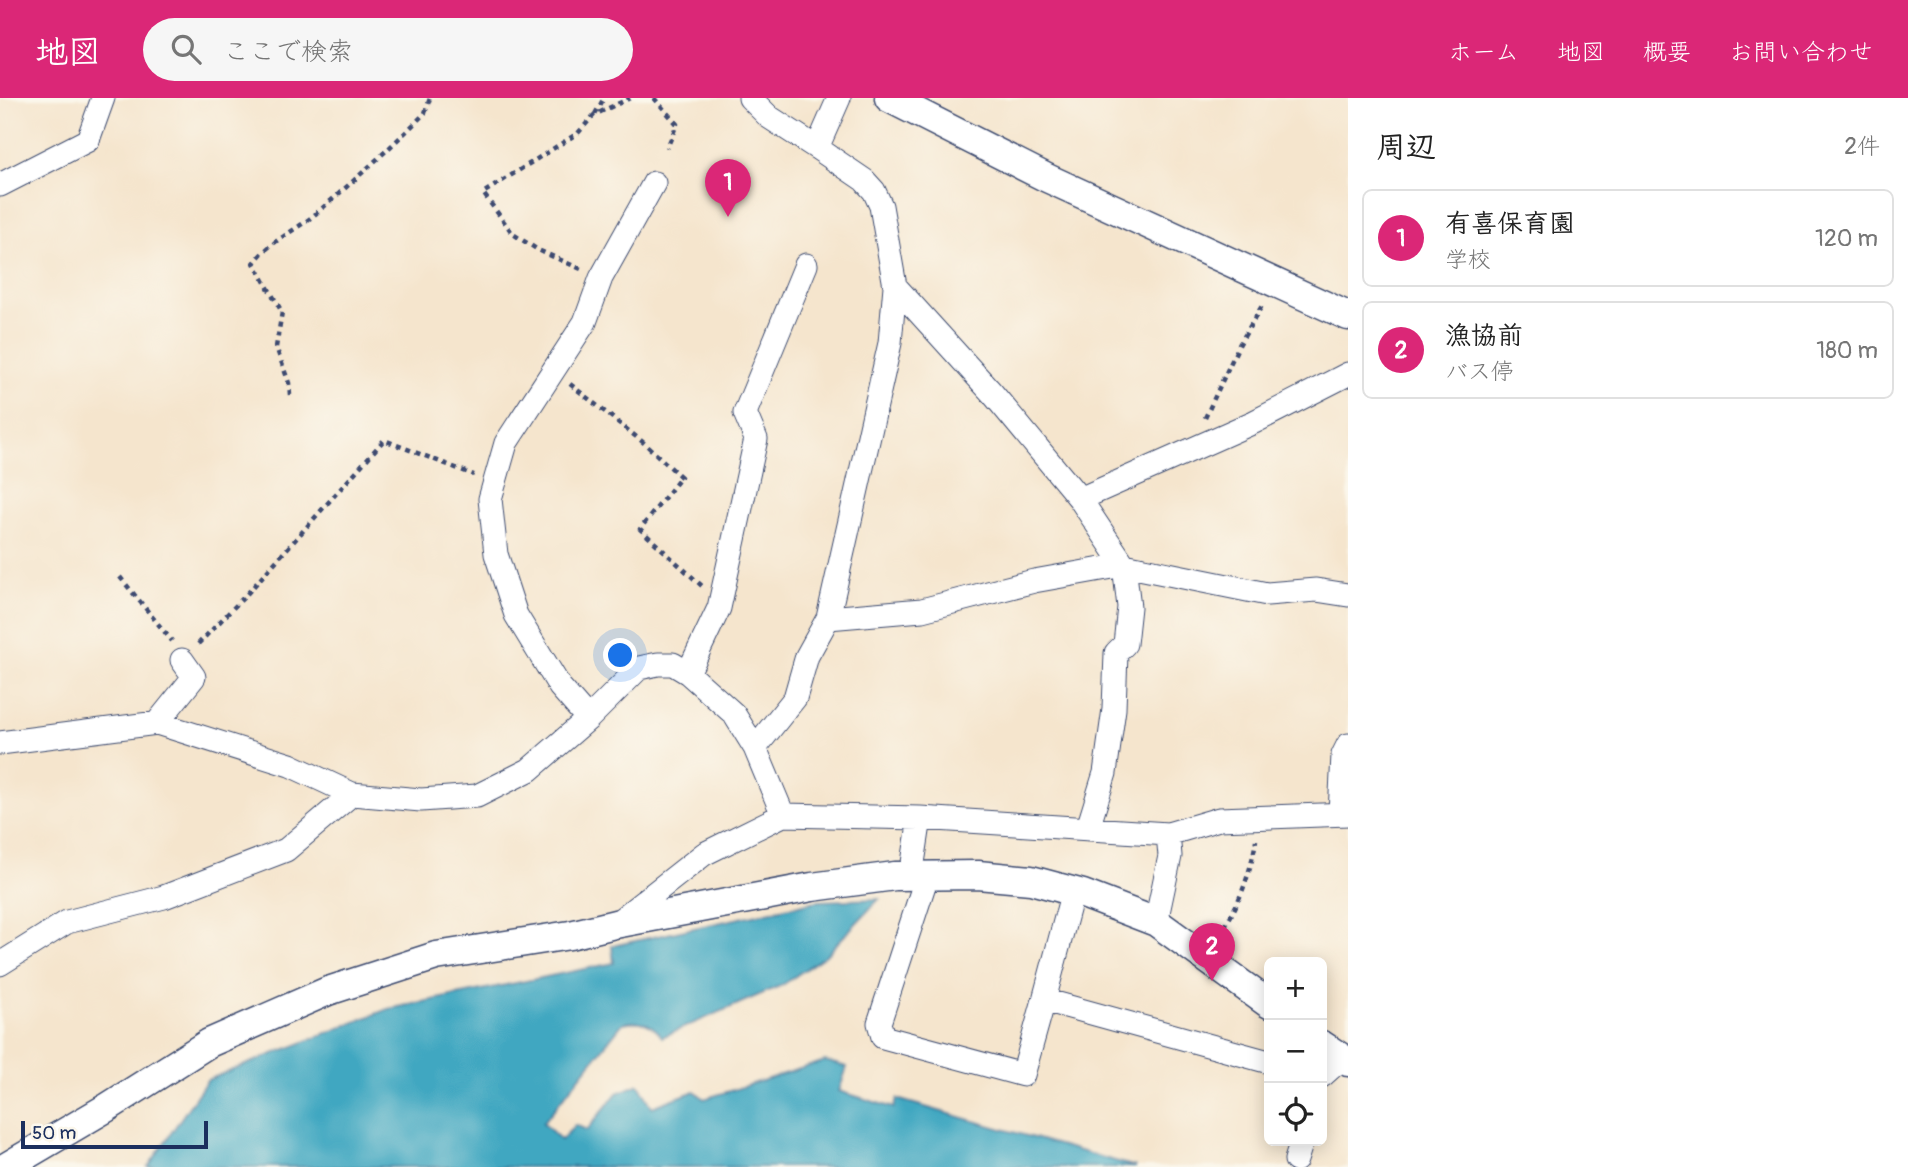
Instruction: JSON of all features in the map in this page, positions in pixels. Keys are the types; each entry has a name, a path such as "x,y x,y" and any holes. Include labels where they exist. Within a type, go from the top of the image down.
{"street":[{"path":"0,185 88,140 103,98"},
{"path":"750,98 769,117 864,180 874,191 881,206 895,286 890,343 828,618 807,656 795,698 755,748"},
{"path":"817,148 839,98"},
{"path":"889,98 1047,178 1348,316"},
{"path":"588,719 560,687 516,615 496,554 490,499 506,443 584,322 601,278 654,183"},
{"path":"688,673 721,600 755,439 746,413 806,265"},
{"path":"895,286 993,394 1080,499 1124,565 1129,607 1125,644 1116,653 1114,709 1105,773 1088,828"},
{"path":"1080,499 1231,431 1348,374"},
{"path":"828,618 922,610 1034,581 1124,565 1267,594 1316,590 1348,595"},
{"path":"157,723 194,677 182,660"},
{"path":"0,743 157,723 290,765 352,794 421,800 477,796 529,770 588,719 639,668 673,664 688,673 734,714 755,748 783,815"},
{"path":"615,924 704,854 783,815 919,818 1167,834 1219,818 1344,813 1343,755 1348,745"},
{"path":"0,964 66,922 164,897 286,850 352,794"},
{"path":"919,818 919,876 879,1023 883,1037 1023,1075 1073,891"},
{"path":"1156,922 1170,856 1167,834"},
{"path":"6,1167 209,1043 328,991 436,956 570,934 812,887 895,876 978,875 1031,880 1073,891 1156,922 1264,1000"},
{"path":"1044,1000 1264,1061"}],"path":[{"path":"290,395 289,383 276,347 282,312 254,263 264,249 304,223 357,179 425,113 430,98"},
{"path":"601,278 538,250 513,234 483,193 578,133 594,115 604,98"},
{"path":"594,115 630,98"},
{"path":"654,98 677,124 667,148"},
{"path":"1231,431 1205,418 1239,345 1276,283"},
{"path":"553,371 644,443 681,477 640,529 698,583 721,600"},
{"path":"120,577 170,636 182,660 245,596 384,440 494,483"},
{"path":"1203,957 1229,921 1255,848 1260,818"}],"water":[{"path":"879,899 826,955 782,985 662,1037 645,1023 623,1023 543,1123 561,1140 575,1125 587,1130 617,1093 639,1084 652,1107 695,1091 704,1099 825,1061 847,1067 839,1091 894,1108 897,1099 1136,1167 148,1167 207,1080 388,1009 614,963 612,946 817,901"}],"place":[{"name":"有喜保育園","path":"728,217"},
{"name":"漁協前","path":"1212,981"}]}
